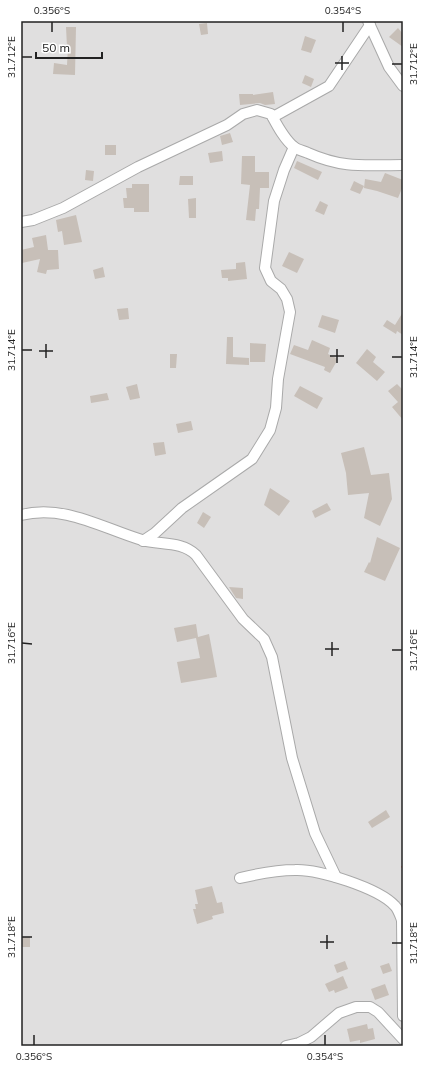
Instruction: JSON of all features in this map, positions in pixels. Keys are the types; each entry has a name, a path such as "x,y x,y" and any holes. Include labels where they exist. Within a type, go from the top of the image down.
{"street":[{"path":"369,23 390,67 403,86"},
{"path":"273,117 329,86 369,23"},
{"path":"21,222 32,220 63,208 138,167 227,125 244,114 257,110 271,114 283,134 294,147 338,164 362,166 403,165"},
{"path":"143,541 155,533 182,508 252,459 270,430 276,408 278,379 290,312 284,294 267,276 266,262 274,201 284,170 294,147"},
{"path":"21,516 47,512 75,516 143,541 160,542 190,549 203,563 242,619 264,639 272,657 292,758 315,833 336,877"},
{"path":"240,878 254,874 294,870 314,871 336,877 369,890 386,898 396,906 402,920 403,1016"},
{"path":"286,1046 299,1043 311,1037 339,1013 356,1007 370,1007 378,1012 403,1039"}],"path":[{"path":"402,866 403,873"}],"shaded area":[{"path":"21,21 403,21 403,1046 21,1046"}],"building":[{"path":"207,23 208,34 201,35 199,24"},
{"path":"66,27 76,27 75,75 53,74 54,63 67,65 68,47"},
{"path":"398,28 403,34 403,47 389,37"},
{"path":"305,36 316,40 311,53 301,50"},
{"path":"305,75 314,79 311,87 302,83"},
{"path":"273,92 275,104 265,105 260,103 240,105 239,94 253,95"},
{"path":"230,133 233,142 222,145 220,136"},
{"path":"105,145 116,145 116,155 105,155"},
{"path":"222,151 223,161 210,163 208,153"},
{"path":"242,156 255,156 255,172 269,172 269,188 260,188 259,209 256,209 255,221 246,220 250,185 241,184"},
{"path":"297,161 322,172 318,180 294,168"},
{"path":"86,170 94,171 93,181 85,180"},
{"path":"385,173 403,180 403,186 398,198 364,188 365,179 381,182"},
{"path":"180,176 193,176 193,185 179,185"},
{"path":"354,181 364,186 360,194 350,190"},
{"path":"132,184 149,184 149,212 134,212 134,208 124,208 123,198 127,198 126,188 132,188"},
{"path":"196,198 196,218 189,218 188,199"},
{"path":"320,201 328,205 324,215 315,211"},
{"path":"76,215 82,242 64,245 62,231 58,232 56,220"},
{"path":"46,235 48,250 58,250 59,269 47,270 46,274 37,272 40,259 22,263 21,250 34,247 32,238"},
{"path":"289,252 304,259 297,273 282,266"},
{"path":"245,262 247,279 228,281 228,278 222,278 221,270 236,269 236,263"},
{"path":"103,267 105,277 95,279 93,270"},
{"path":"128,308 129,319 119,320 117,309"},
{"path":"403,312 403,335 397,331 396,334 383,326 387,320 395,325"},
{"path":"322,315 339,320 335,333 318,327"},
{"path":"227,337 233,337 233,357 249,358 249,365 226,364"},
{"path":"312,340 330,348 328,354 338,359 330,373 324,370 325,367 290,354 294,345 308,350"},
{"path":"250,343 266,344 265,362 250,362"},
{"path":"367,349 376,357 373,362 385,372 377,381 356,363"},
{"path":"170,354 177,354 176,368 170,368"},
{"path":"137,384 140,398 130,400 126,387"},
{"path":"397,384 403,390 403,420 392,407 398,402 388,391"},
{"path":"300,386 323,398 317,409 294,396"},
{"path":"107,393 109,400 91,403 90,396"},
{"path":"191,421 193,430 178,433 176,424"},
{"path":"164,442 166,454 155,456 153,443"},
{"path":"364,447 371,475 389,473 392,499 380,526 364,518 369,493 348,495 346,473 341,453"},
{"path":"270,488 290,501 279,516 264,505"},
{"path":"327,503 331,510 315,518 312,511"},
{"path":"203,512 211,517 204,528 197,523"},
{"path":"377,537 400,548 385,581 364,572 369,562 370,563"},
{"path":"229,587 243,588 243,599 236,598"},
{"path":"196,624 198,637 209,634 217,677 181,683 177,662 200,658 196,638 177,642 174,628"},
{"path":"386,810 390,817 372,828 368,822"},
{"path":"212,886 217,903 222,902 224,913 212,916 213,919 197,924 193,909 196,909 195,904 198,904 195,890"},
{"path":"21,937 30,937 30,947 21,947"},
{"path":"345,961 348,969 337,973 334,965"},
{"path":"389,963 392,971 383,974 380,966"},
{"path":"343,976 348,988 335,993 334,990 329,992 325,984"},
{"path":"385,984 389,995 375,1000 371,989"},
{"path":"367,1024 368,1029 373,1028 375,1039 360,1043 360,1040 350,1042 347,1029"}]}
